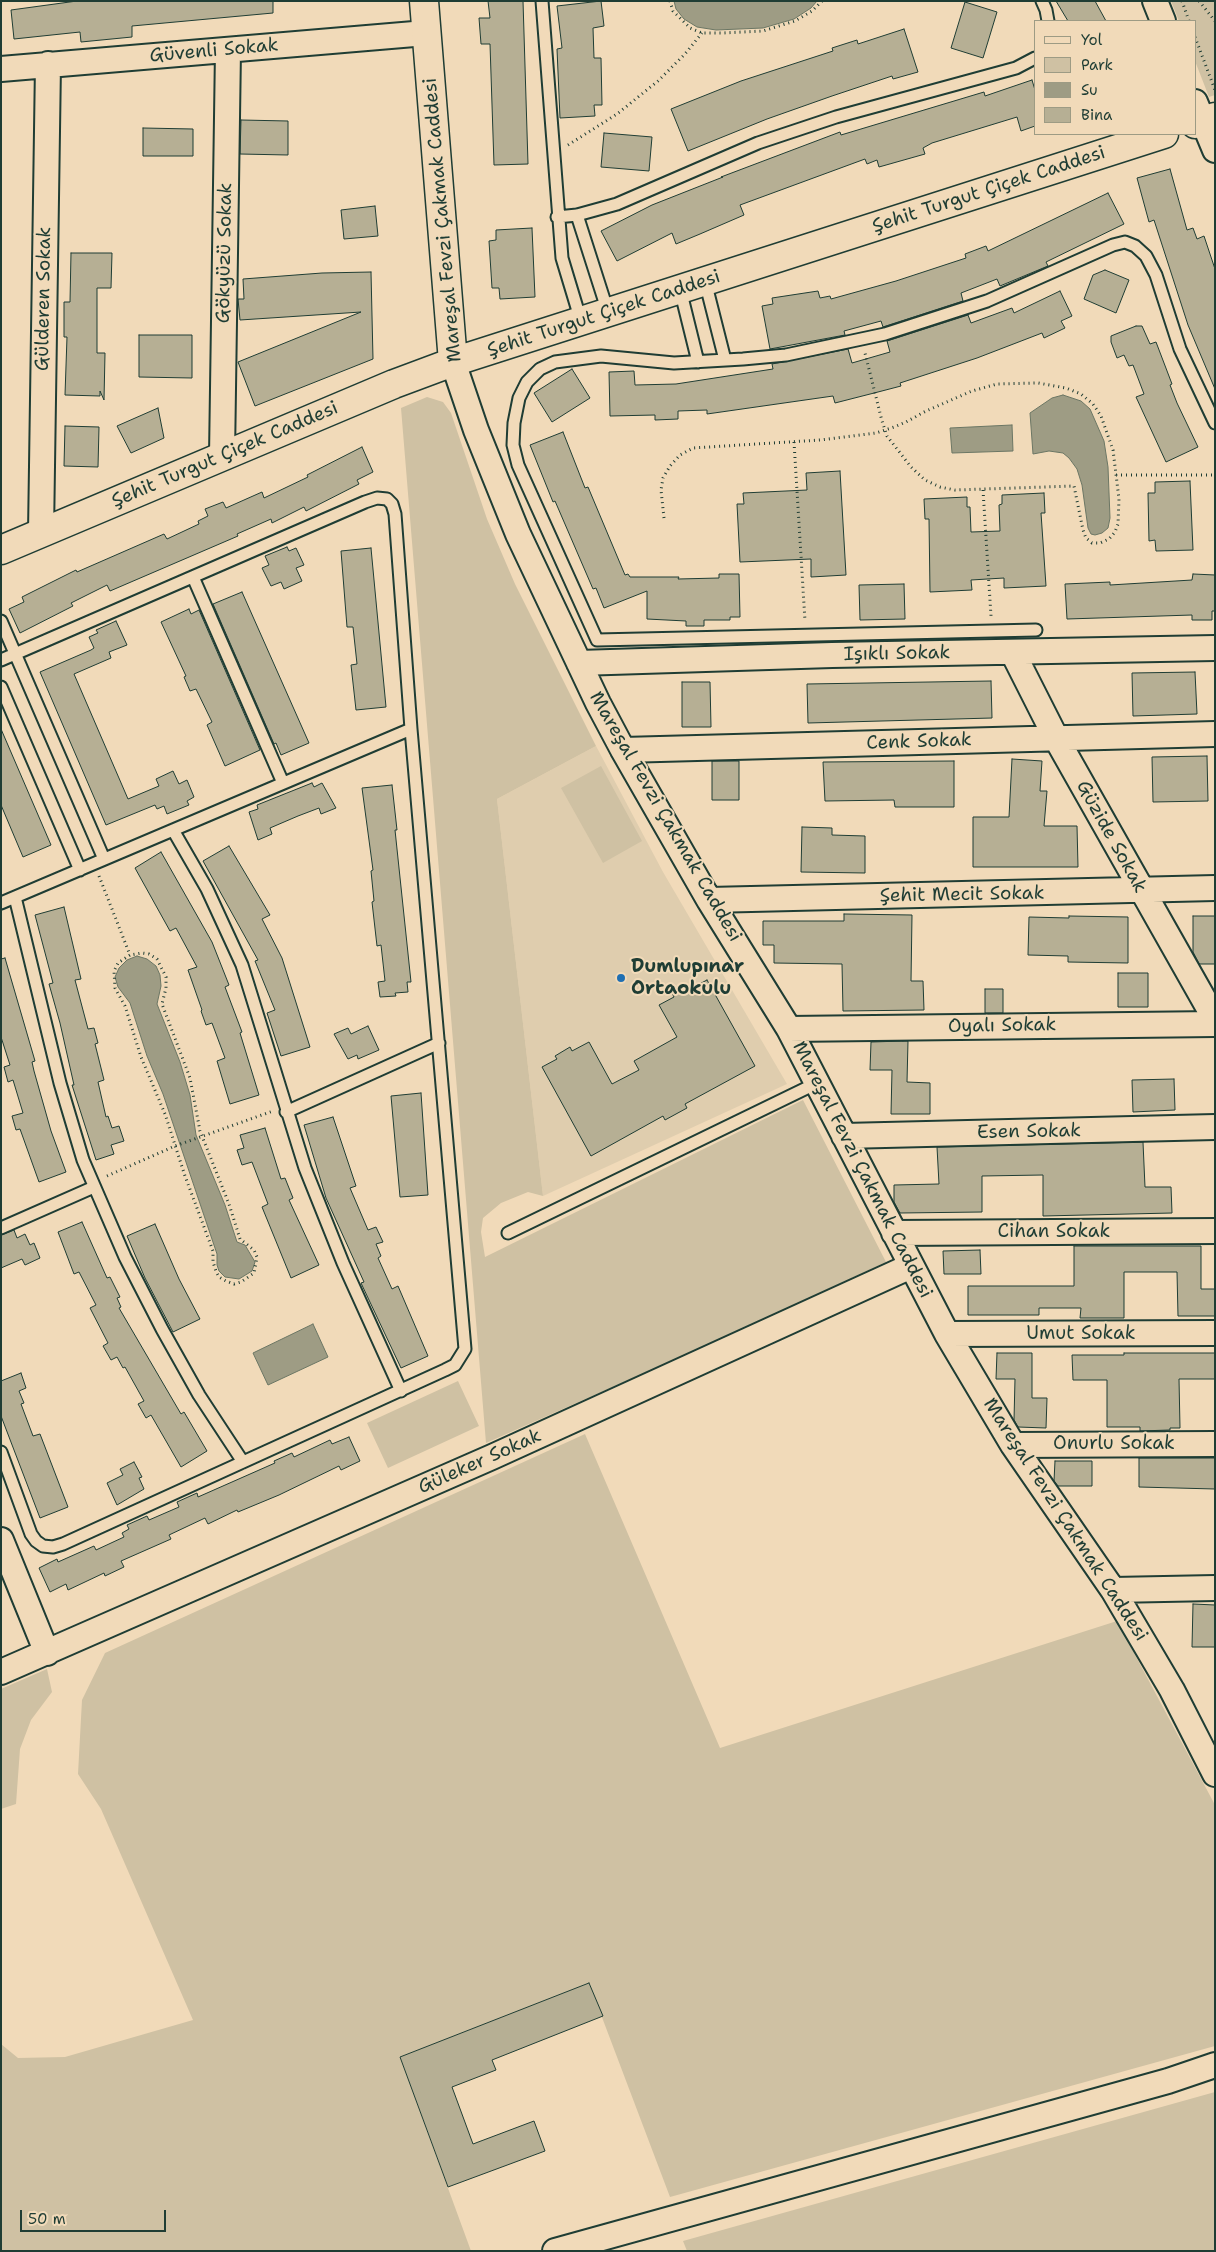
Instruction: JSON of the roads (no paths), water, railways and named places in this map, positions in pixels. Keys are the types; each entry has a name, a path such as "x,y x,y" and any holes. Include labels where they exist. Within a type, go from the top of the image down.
{"street":[{"name":"Mareşal Fevzi Çakmak Caddesi","path":"424,1 453,362 476,430 518,534 579,663 623,750 709,900 789,1029 947,1334 1013,1445 1114,1590 1172,1690 1215,1774"},
{"path":"1155,1 1163,20"},
{"name":"Güvenli Sokak","path":"1,68 426,32"},
{"name":"Gökyüzü Sokak","path":"222,456 228,50"},
{"name":"Gülderen Sokak","path":"40,534 48,64"},
{"path":"1202,116 1215,150"},
{"name":"Şehit Turgut Çiçek Caddesi","path":"1,550 394,384 453,362 1161,135"},
{"name":"Işıklı Sokak","path":"579,663 832,655 1215,648"},
{"name":"Güzide Sokak","path":"1013,653 1056,738 1215,1019"},
{"name":"Cenk Sokak","path":"623,750 1215,734"},
{"name":"Şehit Mecit Sokak","path":"709,900 1215,888"},
{"name":"Oyalı Sokak","path":"789,1029 1215,1024"},
{"name":"Esen Sokak","path":"844,1136 1215,1127"},
{"name":"Cihan Sokak","path":"894,1233 1215,1231"},
{"name":"Güleker Sokak","path":"1,1672 482,1461 911,1266"},
{"name":"Umut Sokak","path":"947,1334 1215,1333"},
{"name":"Onurlu Sokak","path":"1013,1445 1215,1444"},
{"path":"1,1540 46,1653"},
{"path":"1114,1590 1215,1588"},
{"path":"555,2251 1158,2083 1215,2065"}],"lane":[{"path":"542,1 557,217 562,258 581,321"},
{"path":"1042,1 1048,20"},
{"path":"557,217 577,215 617,204 758,143 836,117 1016,68 1034,59"},
{"path":"577,215 608,312"},
{"path":"1036,630 597,640 518,465 513,445 514,423 519,398 528,382 540,369 555,362 601,356 674,363 698,362 786,355 861,340 936,319 987,301 1113,245 1125,242 1135,246 1146,256 1156,275 1180,349 1215,423"},
{"path":"692,285 725,360"},
{"path":"692,285 698,362"},
{"path":"1,660 365,502 377,498 386,499 392,504 395,514 411,729 465,1349 455,1365 53,1547 43,1546 36,1541 32,1534 1,1452"},
{"path":"192,577 283,783"},
{"path":"1,621 99,861"},
{"path":"1,687 80,870"},
{"path":"1,903 411,729"},
{"path":"173,830 207,889 242,964 286,1109 321,1210 401,1390"},
{"path":"15,897 60,1083 83,1160 93,1185 125,1257 162,1329 198,1395 243,1462"},
{"path":"286,1109 439,1043"},
{"path":"508,1233 817,1083"},
{"path":"1,1228 93,1185"}],"water":[{"path":"674,1 817,1 811,8 794,19 763,28 716,30 697,27 684,19 676,9"},
{"path":"1063,395 1081,401 1090,409 1104,441 1108,467 1110,518 1108,528 1102,533 1095,535 1091,534 1088,528 1082,485 1077,469 1069,458 1063,453 1049,451 1033,454 1030,413 1052,398"},
{"path":"1012,425 1013,451 952,453 950,428"},
{"path":"137,956 147,959 156,966 160,975 161,986 157,1004 180,1062 190,1095 196,1135 225,1205 237,1242 245,1245 255,1262 252,1271 239,1279 225,1277 219,1271 217,1254 163,1094 147,1056 130,1003 118,987 115,977 119,968 127,960"},
{"path":"313,1324 328,1357 268,1385 253,1353"}],"place":[{"name":"Dumlupınar Ortaokulu","path":"621,978"}]}
